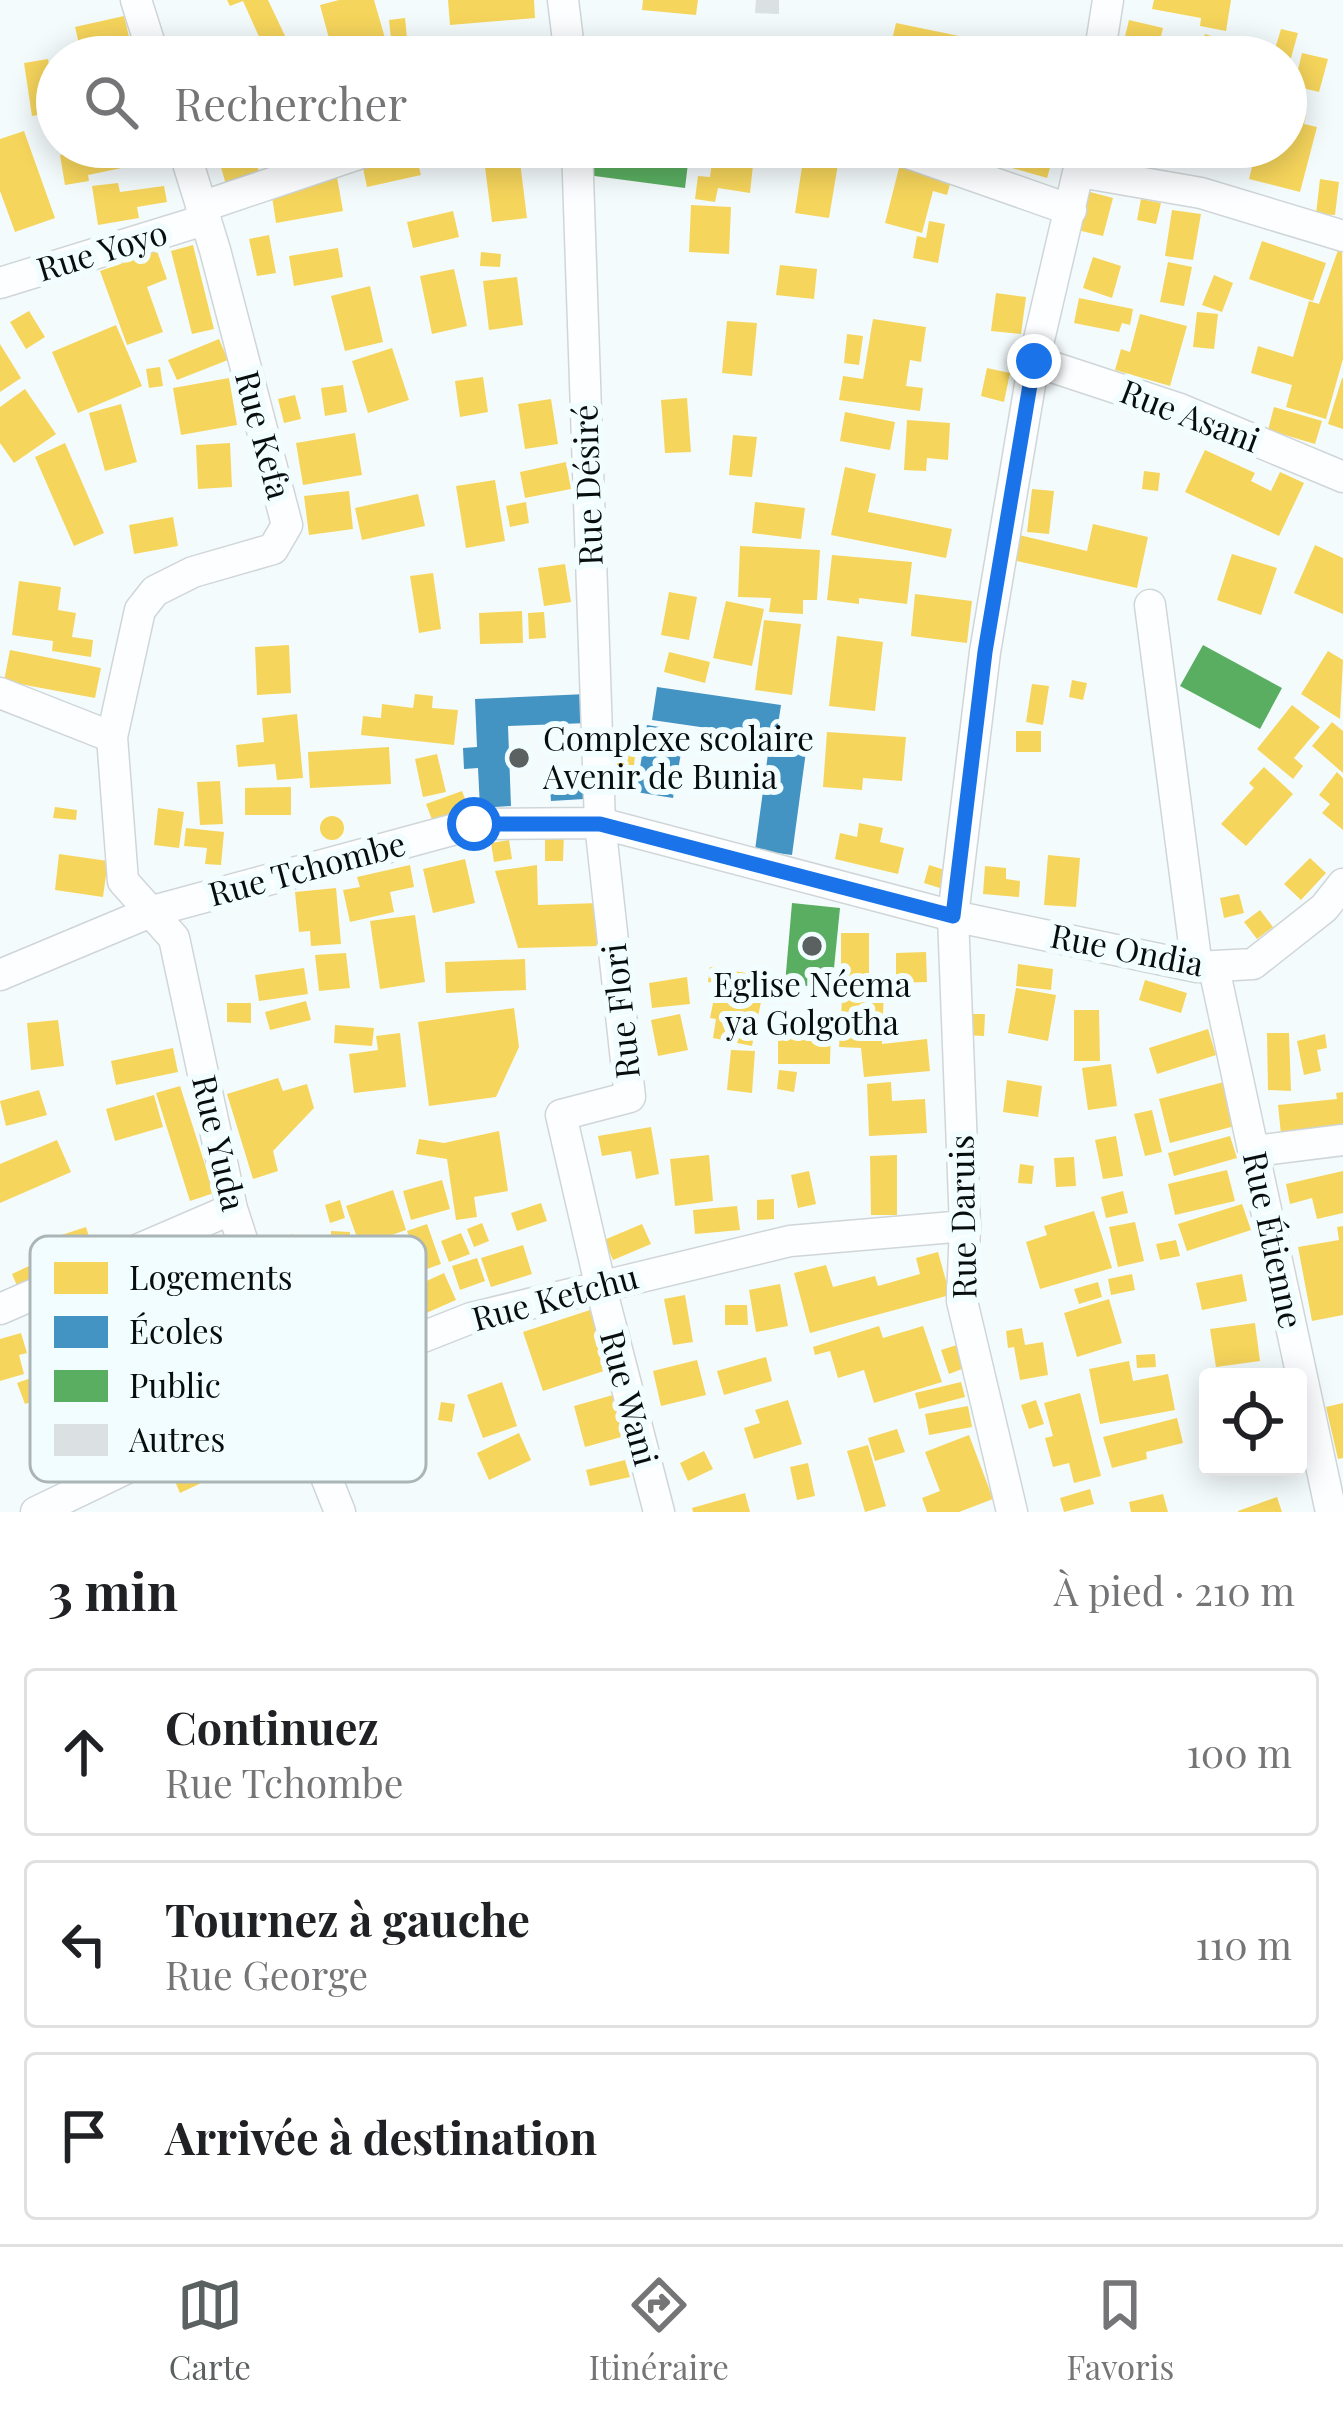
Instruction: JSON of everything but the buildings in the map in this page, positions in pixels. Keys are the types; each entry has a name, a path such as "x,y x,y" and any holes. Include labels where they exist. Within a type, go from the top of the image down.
{"street":[{"path":"136,0 147,36"},
{"path":"563,0 567,36"},
{"path":"1102,36 1108,0"},
{"name":"Rue Kefa","path":"153,911 122,881 112,737 140,610 155,591 194,572 272,549 287,525 189,168"},
{"name":"Rue Yoyo","path":"0,283 323,168"},
{"name":"Rue Désiré","path":"578,168 600,824"},
{"path":"951,168 1071,210"},
{"name":"Rue Daruis","path":"1012,1512 962,1300 965,1226 953,916 985,652 1034,361 1080,168"},
{"path":"1114,168 1343,236"},
{"name":"Rue Asani","path":"1034,361 1180,409 1343,477"},
{"name":"Rue Étienne","path":"1150,605 1206,967 1254,1151 1331,1512"},
{"path":"0,693 112,737"},
{"name":"Rue Tchombe","path":"0,975 153,911 474,824 600,824 953,916"},
{"name":"Rue Flori","path":"599,1284 561,1115 630,1097 600,824"},
{"name":"Rue Ondia","path":"953,916 1206,967 1252,964 1324,908 1343,884"},
{"name":"Rue Yuda","path":"153,911 174,938 241,1236"},
{"path":"1254,1151 1343,1140"},
{"path":"169,1236 232,1209"},
{"name":"Rue Ketchu","path":"426,1336 471,1318 599,1284 790,1241 965,1226"},
{"name":"Rue Wani","path":"599,1284 659,1512"},
{"path":"0,1309 30,1296"},
{"name":"Rue Ketchu","path":"36,1512 98,1482"},
{"name":"Rue Yuda","path":"328,1482 340,1512"}],"place":[{"name":"Complexe scolaire Avenir de Bunia","path":"519,758"},
{"name":"Eglise Néema ya Golgotha","path":"812,946"}],"route":[{"path":"474,824 600,824 953,916 985,652 1034,361"}]}
